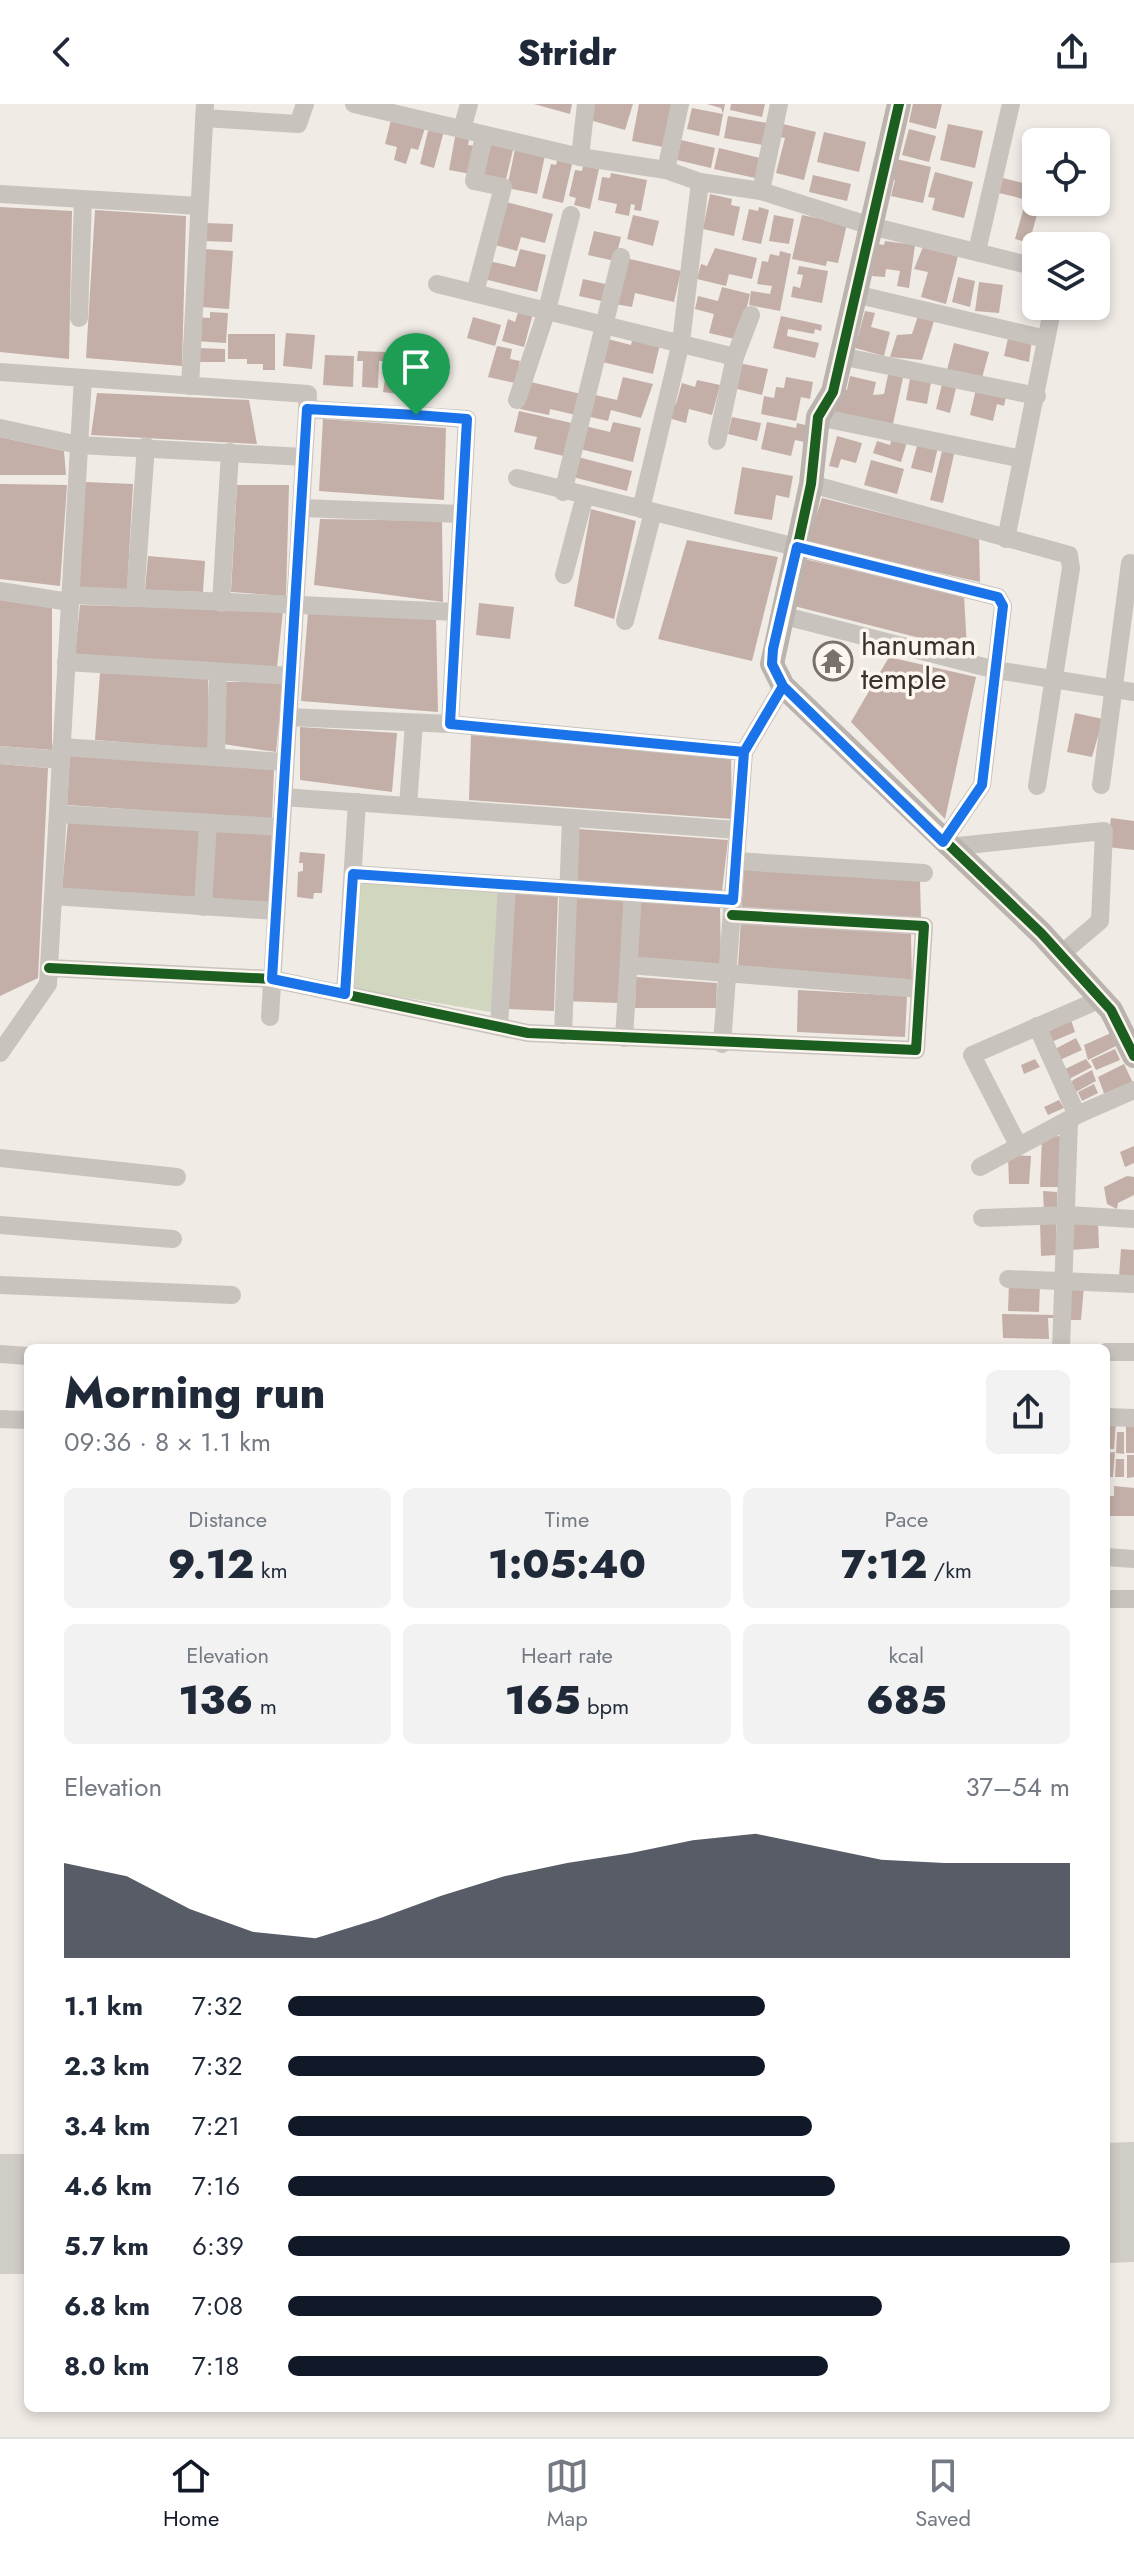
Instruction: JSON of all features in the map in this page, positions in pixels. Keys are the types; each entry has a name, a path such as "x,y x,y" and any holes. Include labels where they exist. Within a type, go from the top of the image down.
{"street":[{"path":"190,386 204,111 298,124 305,104"},
{"path":"462,129 469,104"},
{"path":"580,157 586,104"},
{"path":"666,170 680,104"},
{"path":"761,191 779,104"},
{"path":"899,104 833,392 818,417 811,484 772,664 783,686 1060,955 1101,999 1111,1010 1134,1056"},
{"path":"977,251 1011,104"},
{"path":"366,105 580,157 666,170 700,182 761,191 871,226 1022,263"},
{"path":"475,293 503,187 474,181 484,136"},
{"path":"625,621 681,342 700,182"},
{"path":"0,194 199,206"},
{"path":"79,318 83,199"},
{"path":"517,400 547,310 571,215"},
{"path":"563,492 602,323 621,257"},
{"path":"437,284 735,357"},
{"path":"855,294 1046,339"},
{"path":"717,441 735,357 751,315"},
{"path":"1006,539 1050,320"},
{"path":"840,356 1037,396"},
{"path":"0,372 308,394 270,1017"},
{"path":"0,1053 48,984 83,378"},
{"path":"307,409 467,419 450,724"},
{"path":"818,417 1022,459"},
{"path":"0,428 79,445 146,446 304,457"},
{"path":"135,598 146,446"},
{"path":"221,603 230,452"},
{"path":"517,478 563,492 998,597 1003,606 982,785 946,844"},
{"path":"811,484 1006,539 1064,551 1071,558 1037,786"},
{"path":"564,575 585,495"},
{"path":"301,508 462,514"},
{"path":"1101,785 1130,563"},
{"path":"0,591 69,598 295,602 456,612"},
{"path":"781,615 996,670 1134,692"},
{"path":"66,662 291,676"},
{"path":"216,757 218,672"},
{"path":"722,1044 744,752 783,686"},
{"path":"288,717 450,724 744,752"},
{"path":"408,806 414,723"},
{"path":"0,755 61,753 285,762"},
{"path":"283,797 738,830"},
{"path":"345,994 357,802"},
{"path":"58,814 281,827"},
{"path":"563,1035 571,818"},
{"path":"203,907 208,823"},
{"path":"946,844 1104,831 1100,921 1060,955"},
{"path":"736,861 924,873"},
{"path":"49,968 272,979 499,1027 563,1035 916,1050 924,926 732,908 633,893 353,874"},
{"path":"499,1027 507,885"},
{"path":"624,1038 633,893"},
{"path":"53,896 276,911"},
{"path":"629,965 920,989"},
{"path":"1018,1145 972,1055 1101,999"},
{"path":"1037,1026 1073,1118 1061,1344"},
{"path":"980,1167 1018,1145 1134,1090"},
{"path":"0,1158 177,1177"},
{"path":"982,1218 1068,1215 1134,1219"},
{"path":"0,1225 173,1239"},
{"path":"1008,1279 1134,1284"},
{"path":"0,1285 232,1295"},
{"path":"1110,1352 1134,1352"},
{"path":"0,1354 24,1356"},
{"path":"1110,1417 1134,1418"},
{"path":"0,1419 24,1420"},
{"path":"1110,1557 1134,1559"},
{"path":"1110,1599 1134,1599"}],"green space":[{"path":"358,882 500,890 491,1012 354,989"}],"building":[{"path":"534,104 572,104 570,114"},
{"path":"590,104 633,104 625,130 586,119"},
{"path":"639,104 671,104 663,147 632,141"},
{"path":"707,104 725,104 723,114 721,108"},
{"path":"731,104 765,104 762,117 730,110"},
{"path":"913,104 942,104 936,129 909,122"},
{"path":"692,108 723,114 719,136 687,129"},
{"path":"392,116 426,125 418,150 411,148 406,164 394,160 397,147 385,144"},
{"path":"728,116 767,123 763,145 724,138"},
{"path":"783,124 816,132 804,180 776,173 785,138 779,137"},
{"path":"948,124 983,131 975,168 940,160"},
{"path":"429,127 444,131 434,168 420,164"},
{"path":"909,129 936,136 929,162 902,155"},
{"path":"456,132 470,134 468,145 476,146 471,174 449,170"},
{"path":"824,132 866,142 859,172 817,162"},
{"path":"681,140 715,148 711,168 677,160"},
{"path":"486,143 513,150 505,183 478,176"},
{"path":"719,148 760,158 755,178 714,169"},
{"path":"515,149 545,155 537,194 507,188"},
{"path":"558,156 573,160 563,203 542,198 551,164 556,165"},
{"path":"892,158 931,167 923,203 891,196 895,180 888,178"},
{"path":"583,166 599,169 590,209 574,205 576,198 569,196 575,170 582,171"},
{"path":"935,172 973,182 964,218 932,210 935,198 928,197"},
{"path":"611,173 647,180 641,211 634,210 635,205 631,204 629,216 615,213 617,204 598,200 602,177 610,178"},
{"path":"813,175 851,184 847,201 809,192"},
{"path":"1003,178 1022,183 1022,199 999,193"},
{"path":"710,194 732,199 731,205 740,207 734,236 703,229"},
{"path":"502,201 553,214 545,243 521,237 517,251 491,244"},
{"path":"0,207 72,211 69,359 0,352"},
{"path":"759,207 769,210 761,244 742,240 749,209 758,211"},
{"path":"95,210 186,216 182,366 86,358"},
{"path":"1022,214 1037,216 1032,232 1022,232 1022,241 1015,239"},
{"path":"633,215 659,221 653,246 627,239"},
{"path":"774,215 794,219 789,244 769,241"},
{"path":"802,215 847,224 838,263 827,261 826,266 792,259"},
{"path":"205,223 233,224 232,242 204,241"},
{"path":"594,231 621,237 615,261 588,255"},
{"path":"885,241 915,245 909,288 897,286 900,271 886,269 885,277 872,276 873,269 867,268 872,243 884,245"},
{"path":"923,247 958,256 946,304 921,297 928,272 914,269"},
{"path":"715,248 757,258 752,279 729,274 726,286 697,279 701,264 707,266"},
{"path":"205,249 233,251 229,309 202,307"},
{"path":"520,249 546,255 537,292 484,279 489,261 515,267"},
{"path":"780,251 791,254 780,311 749,305 751,291 770,294 772,286 757,284 762,261 768,262 770,254 779,256"},
{"path":"626,258 681,271 674,302 635,293 632,307 615,304"},
{"path":"799,266 828,271 822,303 791,297 793,286 800,288 803,275 797,274"},
{"path":"958,277 975,281 970,307 952,302"},
{"path":"583,279 610,285 606,302 579,296"},
{"path":"979,282 1003,285 999,313 975,311"},
{"path":"722,287 750,294 739,340 709,333 714,314 695,309 698,296 718,301"},
{"path":"520,306 534,310 524,347 502,341 508,319 515,322"},
{"path":"865,311 875,313 871,327 890,332 884,356 855,348"},
{"path":"210,312 228,313 226,343 195,341 197,317 210,318"},
{"path":"781,316 822,325 821,331 815,329 814,334 788,329 787,336 819,343 815,358 773,348"},
{"path":"918,316 934,321 922,360 890,357 897,335 912,334"},
{"path":"473,317 501,325 495,346 467,338"},
{"path":"286,333 315,335 312,369 283,366"},
{"path":"634,333 661,340 653,374 598,361 604,338 631,345"},
{"path":"228,334 275,334 275,370 263,370 263,364 247,364 247,359 228,359"},
{"path":"1009,334 1032,339 1029,362 1004,356"},
{"path":"954,343 989,352 982,378 947,370"},
{"path":"497,346 512,349 510,359 520,361 515,383 488,377"},
{"path":"197,348 225,349 225,362 197,362"},
{"path":"358,351 385,352 385,361 379,361 378,388 362,387 363,361 357,361"},
{"path":"325,355 354,356 353,387 323,385"},
{"path":"388,359 409,362 405,395 383,392"},
{"path":"739,363 768,369 762,395 733,388"},
{"path":"889,370 904,373 893,424 835,412 840,389 847,390 850,376 876,382 873,395 884,394"},
{"path":"911,373 932,377 927,404 906,400"},
{"path":"623,377 653,384 641,418 611,410 608,421 586,416 591,394 617,400"},
{"path":"786,377 813,382 810,399 801,397 796,421 761,414 764,396 774,398 776,387 784,388"},
{"path":"697,380 720,385 712,415 689,409 686,423 665,417 669,402 676,404 682,383 695,387"},
{"path":"943,380 957,384 950,413 936,409"},
{"path":"531,382 581,394 576,415 550,409 549,415 520,409"},
{"path":"977,385 1007,392 1004,406 997,404 993,421 970,415"},
{"path":"97,393 249,400 257,444 91,435"},
{"path":"519,411 576,424 568,457 534,449 537,437 514,432"},
{"path":"732,417 761,423 757,441 728,434"},
{"path":"323,419 446,428 444,500 319,491"},
{"path":"613,422 641,428 633,462 576,448 581,425 610,432"},
{"path":"767,422 796,428 797,423 809,426 805,442 795,440 791,456 761,449"},
{"path":"837,436 862,443 856,463 841,459 838,468 829,466"},
{"path":"0,437 64,451 66,475 0,475"},
{"path":"892,437 907,442 901,462 873,453 877,441 890,445"},
{"path":"918,442 938,447 932,473 911,468"},
{"path":"943,447 955,450 943,503 930,500"},
{"path":"574,456 632,471 627,491 569,476"},
{"path":"871,460 904,469 897,494 864,485"},
{"path":"742,467 793,476 789,498 776,495 772,520 734,514"},
{"path":"85,482 133,484 127,592 79,595"},
{"path":"0,484 67,485 60,586 0,579"},
{"path":"237,485 289,485 286,596 231,592"},
{"path":"822,498 979,538 980,582 807,543"},
{"path":"591,509 636,521 614,619 574,606"},
{"path":"320,519 442,521 443,602 314,585"},
{"path":"687,540 778,557 752,661 658,639"},
{"path":"148,556 205,561 203,592 145,590"},
{"path":"804,559 964,595 967,650 794,606"},
{"path":"0,600 52,608 52,750 0,746"},
{"path":"479,603 514,607 510,639 476,635"},
{"path":"80,605 283,611 277,667 75,654"},
{"path":"308,613 436,618 438,712 301,701"},
{"path":"889,657 976,677 945,819 851,722"},
{"path":"100,673 208,678 210,749 95,740"},
{"path":"226,682 283,682 276,752 223,744"},
{"path":"1075,713 1103,719 1092,757 1067,752"},
{"path":"300,727 397,733 392,792 300,780"},
{"path":"471,735 731,758 732,819 469,800"},
{"path":"70,754 274,769 272,819 67,805"},
{"path":"0,764 48,768 38,978 0,996"},
{"path":"1111,818 1134,821 1134,850 1107,847"},
{"path":"68,821 200,822 195,897 62,889"},
{"path":"272,826 270,904 210,900 215,830"},
{"path":"579,829 728,840 722,891 577,883"},
{"path":"300,852 325,854 322,893 314,893 313,899 297,897 298,872 303,871 303,863 299,863"},
{"path":"744,868 920,881 921,918 911,934 912,982 738,968"},
{"path":"513,892 558,894 554,1011 507,1009"},
{"path":"575,898 624,900 618,1003 564,1001"},
{"path":"641,902 720,907 721,965 637,958"},
{"path":"636,977 717,983 716,1008 635,1008"},
{"path":"798,990 907,996 905,1037 797,1032"},
{"path":"1070,1017 1075,1032 1049,1043 1043,1028"},
{"path":"1111,1033 1118,1045 1088,1060 1084,1045"},
{"path":"1076,1038 1082,1050 1060,1060 1055,1049"},
{"path":"1115,1049 1120,1060 1096,1070 1091,1060"},
{"path":"1035,1059 1040,1067 1024,1074 1021,1065"},
{"path":"1086,1059 1092,1067 1071,1078 1068,1084 1063,1070"},
{"path":"1124,1064 1133,1083 1105,1096 1098,1077"},
{"path":"1092,1070 1096,1081 1074,1093 1069,1086 1073,1080"},
{"path":"1094,1084 1098,1093 1082,1101 1078,1092"},
{"path":"1059,1100 1064,1108 1048,1115 1044,1107"},
{"path":"1061,1136 1060,1187 1040,1187 1042,1137"},
{"path":"1134,1146 1134,1163 1125,1167 1120,1152"},
{"path":"1008,1155 1031,1156 1029,1184 1009,1184"},
{"path":"1127,1176 1134,1177 1134,1195 1118,1203 1117,1209 1107,1204 1104,1187"},
{"path":"1043,1191 1057,1192 1057,1212 1044,1212"},
{"path":"1040,1221 1056,1221 1056,1255 1041,1256"},
{"path":"1072,1221 1098,1221 1099,1248 1070,1250"},
{"path":"1121,1249 1134,1250 1134,1277 1119,1277"},
{"path":"1009,1283 1040,1285 1039,1312 1008,1311"},
{"path":"1071,1286 1084,1286 1081,1320 1069,1320"},
{"path":"1002,1314 1055,1315 1055,1318 1048,1318 1049,1339 1003,1338"},
{"path":"1110,1422 1116,1422 1114,1449 1110,1449"},
{"path":"1126,1423 1134,1423 1134,1453 1126,1453"},
{"path":"1117,1432 1124,1432 1124,1454 1116,1453"},
{"path":"1115,1452 1113,1477 1110,1477 1110,1453"},
{"path":"1127,1455 1134,1455 1134,1477 1127,1478"},
{"path":"1116,1459 1124,1459 1124,1477 1115,1477"},
{"path":"1114,1486 1134,1488 1134,1516 1110,1516 1110,1496 1114,1496"}],"runway":[{"path":"1110,2203 1134,2202"},
{"path":"0,2214 24,2214"}],"cycle path":[{"path":"899,104 833,392 818,417 811,484 772,664 783,686 1041,933 1111,1010 1134,1056"},
{"path":"49,968 272,979 528,1033 916,1050 924,926 732,915"}],"place":[{"name":"hanuman temple","path":"833,661"}],"route":[{"path":"416,415 307,409 272,979 345,994 353,874 733,900 744,752 783,686 943,842 982,785 1003,606 998,597 797,547 773,649 772,664 783,686 744,752 450,724 467,419 416,415"}]}
